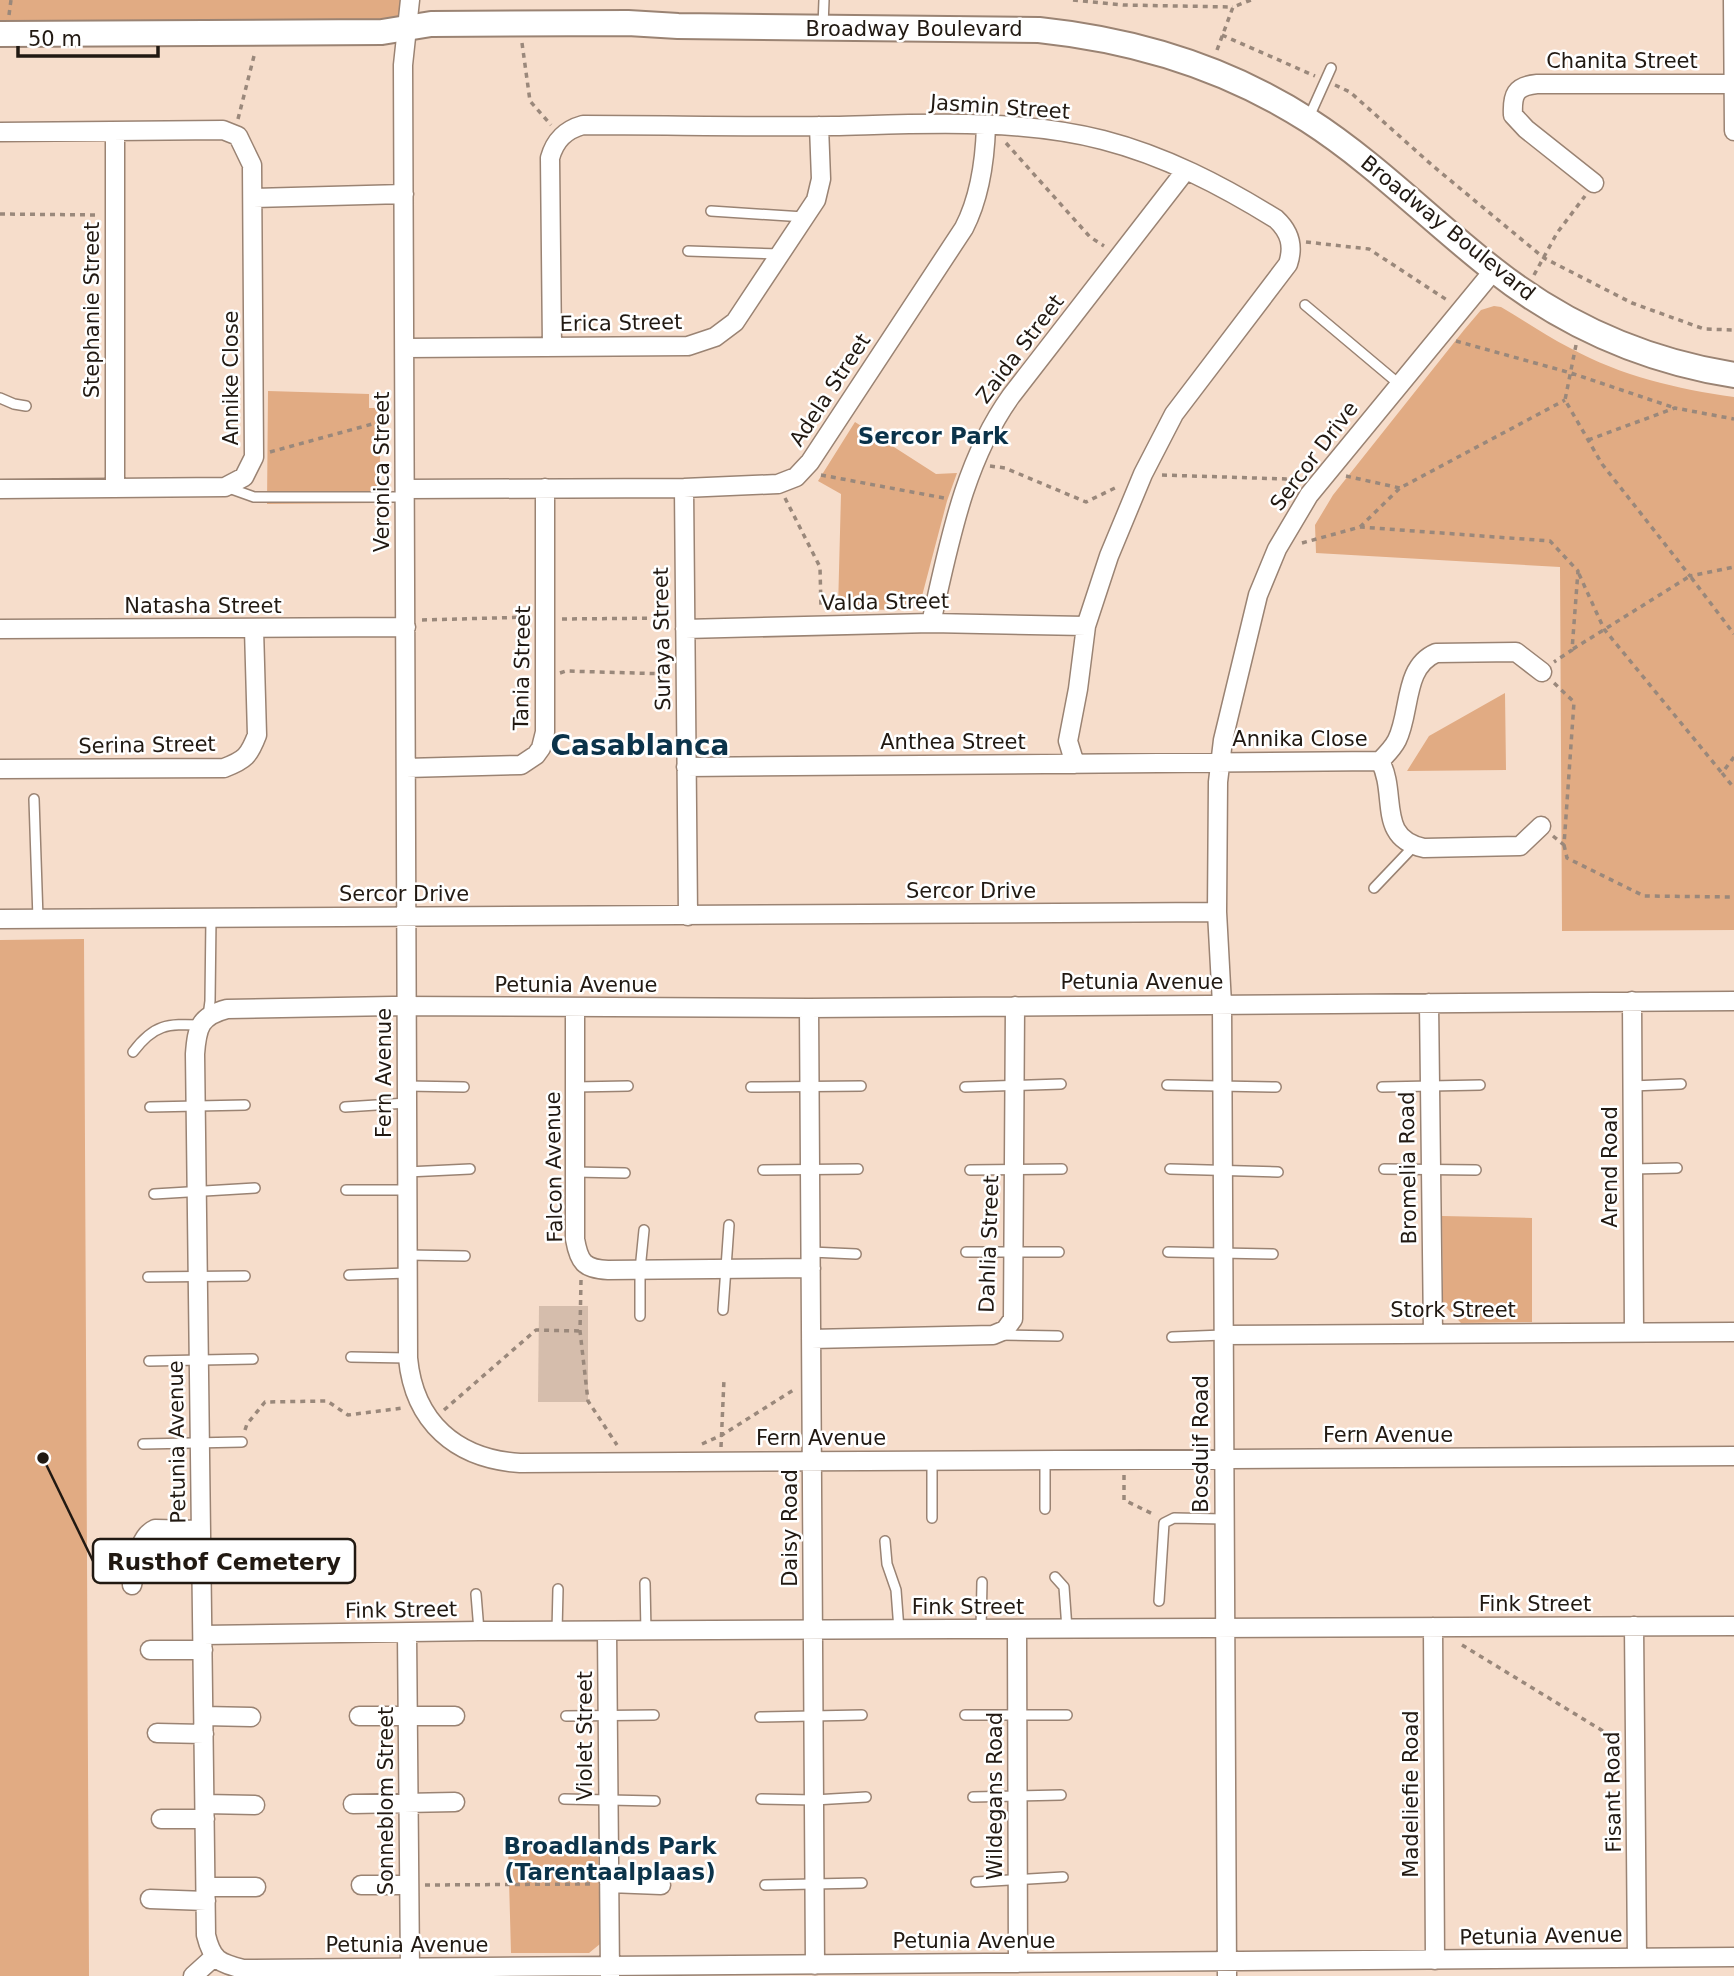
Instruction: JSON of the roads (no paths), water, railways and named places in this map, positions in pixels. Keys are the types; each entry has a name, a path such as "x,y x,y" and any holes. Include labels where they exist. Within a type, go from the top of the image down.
{"street":[{"name":"Veronica Street","path":"407,916 403,65 410,0"},
{"path":"1733,0 1734,131"},
{"name":"Broadway Boulevard","path":"0,34 382,32 431,24 628,23 1063,32 1135,46 1209,70 1270,98 1308,120 1349,150 1494,270 1580,326 1646,353 1734,375"},
{"name":"Chanita Street","path":"1594,183 1526,129 1513,115 1512,98 1518,90 1537,84 1734,84"},
{"name":"Jasmin Street","path":"552,347 550,158 562,136 583,125 986,126 1044,129 1092,137 1129,147 1218,185 1276,219 1288,233 1292,249 1283,271 1174,414 1143,474 1109,556 1086,626"},
{"name":"Erica Street","path":"405,348 688,346 715,338 735,322 816,200 821,187 819,126"},
{"name":"Adela Street","path":"405,493 545,488 684,488 787,482 804,471 964,228 976,201 986,126"},
{"name":"Annike Close","path":"114,131 223,130 234,135 245,148 252,166 254,457 244,477 225,487"},
{"path":"0,132 114,131"},
{"name":"Stephanie Street","path":"114,131 115,488"},
{"name":"Zaida Street","path":"931,623 960,501 974,464 1000,411 1186,170"},
{"path":"253,198 404,194"},
{"name":"Sercor Drive","path":"0,919 1217,912 1220,763 1250,618 1277,549 1309,495 1494,270"},
{"path":"0,489 225,487"},
{"name":"Tania Street","path":"407,768 511,766 529,761 536,755 544,740 545,488"},
{"name":"Suraya Street","path":"684,488 688,916"},
{"name":"Valda Street","path":"685,629 931,623 1086,626"},
{"path":"1075,764 1068,741 1086,626"},
{"name":"Natasha Street","path":"0,629 406,628"},
{"name":"Serina Street","path":"0,769 224,768 241,761 251,751 257,734 254,629"},
{"name":"Annika Close","path":"1380,761 1397,739 1416,670 1427,657 1436,653 1516,652 1542,671"},
{"name":"Annika Close","path":"1220,763 1380,761"},
{"name":"Annika Close","path":"1380,761 1388,782 1392,824 1400,837 1414,846"},
{"name":"Anthea Street","path":"686,767 1220,763"},
{"path":"1414,846 1520,846 1541,825"},
{"name":"Bosduif Road","path":"1217,912 1222,1004 1227,1969"},
{"name":"Fern Avenue","path":"407,916 408,1358 413,1388 426,1413 461,1447 488,1460 520,1463 1734,1456"},
{"name":"Petunia Avenue","path":"1734,1001 227,1009 204,1021 196,1038 206,1935 214,1957 222,1963 243,1969 272,1972 356,1972 410,1968 441,1972 773,1970 815,1965 859,1970 1026,1967 1227,1969 1435,1960 1734,1957"},
{"name":"Arend Road","path":"1632,1002 1634,1333"},
{"name":"Bromelia Road","path":"1429,1003 1433,1333"},
{"name":"Dahlia Street","path":"811,1339 993,1335 1006,1330 1013,1319 1015,1006"},
{"name":"Falcon Avenue","path":"575,1008 575,1239 582,1261 594,1269 640,1270 725,1269 811,1260"},
{"name":"Daisy Road","path":"809,1008 815,1965"},
{"name":"Stork Street","path":"1223,1335 1734,1332"},
{"path":"132,1585 142,1543 150,1531 201,1530"},
{"name":"Fisant Road","path":"1634,1626 1637,1958"},
{"name":"Fink Street","path":"150,1650 203,1642 479,1631 1734,1626"},
{"name":"Madeliefie Road","path":"1433,1627 1435,1960"},
{"name":"Wildegans Road","path":"1017,1629 1018,1881 1026,1967"},
{"name":"Violet Street","path":"607,1632 610,1971"},
{"name":"Sonneblom Street","path":"407,1633 410,1968"},
{"path":"359,1716 455,1716"},
{"path":"158,1733 251,1717"},
{"path":"353,1804 455,1802"},
{"path":"162,1819 255,1805"},
{"path":"609,1884 662,1885"},
{"path":"361,1885 409,1885"},
{"path":"150,1899 256,1886"},
{"path":"194,1976 214,1957"}],"lane":[{"path":"823,28 824,0"},
{"path":"1308,120 1331,68"},
{"path":"712,211 806,217"},
{"path":"688,251 780,254"},
{"path":"1306,305 1399,384"},
{"path":"0,398 26,406"},
{"path":"225,487 254,497 405,493"},
{"path":"34,799 38,919"},
{"path":"1374,888 1414,846"},
{"path":"133,1052 151,1032 162,1027 204,1021 211,1001 211,918"},
{"path":"965,1087 1061,1084"},
{"path":"1632,1086 1681,1084"},
{"path":"1167,1085 1276,1087"},
{"path":"1382,1087 1480,1085"},
{"path":"575,1087 628,1086"},
{"path":"751,1087 861,1086"},
{"path":"345,1107 464,1087"},
{"path":"150,1107 244,1105"},
{"path":"1633,1169 1677,1168"},
{"path":"346,1190 470,1169"},
{"path":"763,1170 858,1169"},
{"path":"970,1170 1062,1169"},
{"path":"1170,1169 1278,1172"},
{"path":"1384,1169 1476,1170"},
{"path":"575,1172 625,1172"},
{"path":"154,1194 255,1188"},
{"path":"723,1310 729,1225"},
{"path":"640,1317 640,1270 644,1230"},
{"path":"966,1252 1059,1252"},
{"path":"1168,1252 1273,1254"},
{"path":"811,1260 856,1254"},
{"path":"407,1255 465,1256"},
{"path":"349,1275 407,1273"},
{"path":"148,1276 245,1276"},
{"path":"993,1335 1058,1336"},
{"name":"Stork Street","path":"1172,1337 1223,1335"},
{"path":"351,1357 408,1358"},
{"path":"149,1360 253,1359"},
{"path":"143,1444 242,1442"},
{"path":"932,1460 932,1518"},
{"path":"1045,1460 1045,1509"},
{"path":"1159,1601 1162,1530 1166,1520 1224,1519"},
{"path":"885,1541 887,1564 896,1590 899,1630"},
{"path":"1055,1577 1064,1587 1067,1629"},
{"path":"981,1630 982,1582"},
{"path":"645,1583 646,1632"},
{"path":"557,1632 558,1588"},
{"path":"476,1594 479,1631"},
{"path":"566,1716 654,1715"},
{"path":"760,1717 862,1715"},
{"path":"965,1715 1067,1716"},
{"path":"973,1797 1061,1795"},
{"path":"761,1799 866,1797"},
{"path":"564,1799 655,1801"},
{"path":"976,1882 1063,1877"},
{"path":"765,1885 862,1882"}],"place":[{"name":"Rusthof Cemetery","path":"43,1458"}],"district":[{"name":"Sercor Park","path":"933,436"},
{"name":"Casablanca","path":"640,745"},
{"name":"Broadlands Park (Tarentaalplaas)","path":"610,1859"}]}
